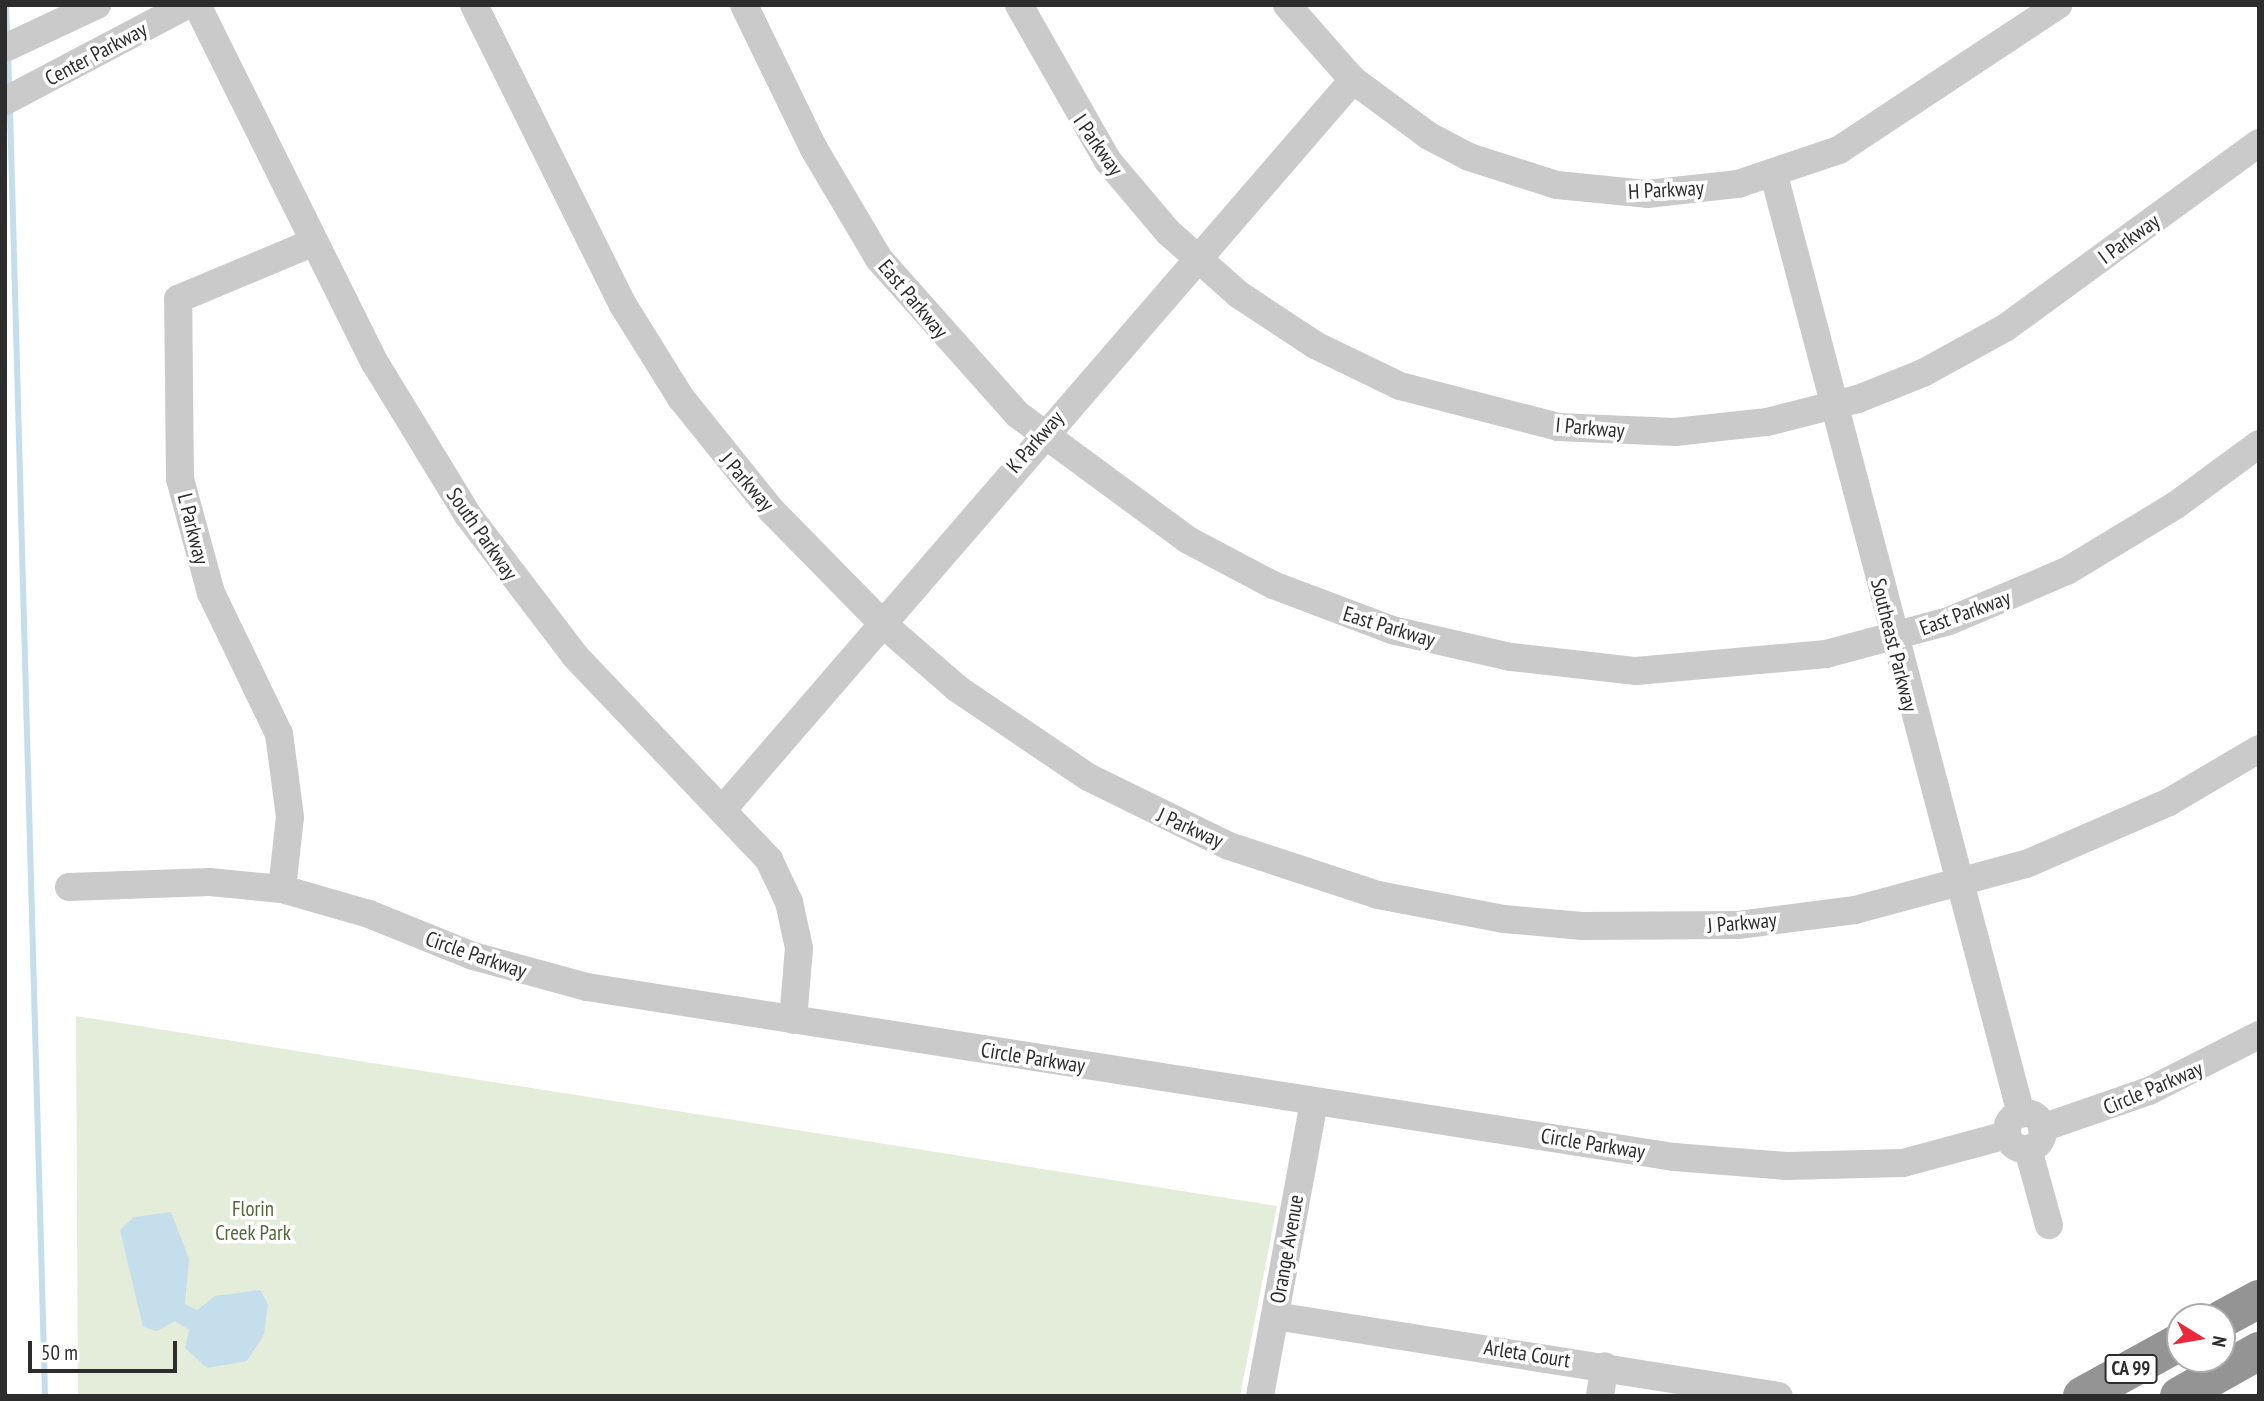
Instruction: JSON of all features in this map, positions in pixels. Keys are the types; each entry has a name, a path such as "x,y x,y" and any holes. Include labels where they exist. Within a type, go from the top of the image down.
{"highway":[{"path":"2236,1311 2259,1299"},
{"name":"CA 99","path":"2082,1396 2166,1350"},
{"name":"CA 99","path":"2179,1396 2259,1351"}],"street":[{"name":"Center Parkway","path":"5,48 97,5"},
{"name":"Center Parkway","path":"5,101 187,5"},
{"name":"South Parkway","path":"197,5 314,242 419,440 519,587 634,722 723,809 769,860 789,902 799,948 793,1020"},
{"name":"J Parkway","path":"474,5 660,368 772,511 883,624 958,689 1088,777 1229,846 1378,895 1504,919 1660,929 1816,916 1956,886 2098,836 2259,749"},
{"name":"East Parkway","path":"744,5 814,149 879,259 1041,435 1134,506 1244,571 1331,610 1454,646 1587,666 1700,670 1795,660 1892,638 2067,571 2176,505 2259,444"},
{"name":"I Parkway","path":"1019,5 1108,161 1198,260 1276,321 1357,367 1444,402 1511,419 1605,432 1675,432 1767,422 1833,406 1923,373 2005,328 2259,144"},
{"name":"H Parkway","path":"1287,5 1353,80 1449,146 1557,185 1647,194 1774,175 1879,127 2058,5"},
{"name":"K Parkway","path":"723,809 1041,435 1198,260 1353,80"},
{"name":"Southeast Parkway","path":"1774,175 1956,886 2049,1225"},
{"name":"L Parkway","path":"282,889 290,817 282,744 265,695 203,571 180,479 178,299 314,242"},
{"name":"Circle Parkway","path":"69,887 210,882 282,889 325,899 530,973 793,1020 1314,1102 1674,1157 1787,1167 1903,1163 2025,1132 2149,1091 2259,1035"},
{"name":"Orange Avenue","path":"1260,1396 1314,1102"},
{"name":"Arleta Court","path":"1275,1316 1605,1366 1779,1396"},
{"path":"1600,1396 1605,1366"}],"green space":[{"name":"Florin Creek Park","path":"76,1016 1277,1206 1240,1396 78,1396"}],"water":[{"path":"171,1212 189,1259 185,1304 197,1310 215,1296 260,1290 268,1304 264,1334 247,1361 207,1368 185,1348 189,1330 175,1321 157,1331 143,1327 120,1230 134,1217"}],"waterway":[{"path":"6,5 7,38"},
{"path":"8,53 9,91"},
{"path":"10,109 45,1396"}]}
